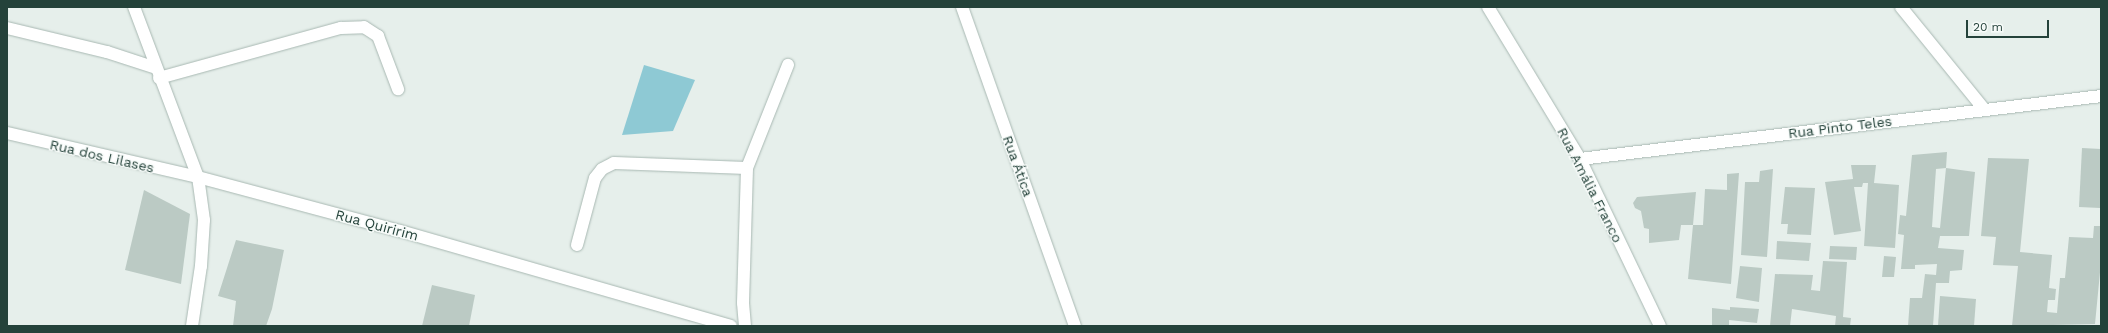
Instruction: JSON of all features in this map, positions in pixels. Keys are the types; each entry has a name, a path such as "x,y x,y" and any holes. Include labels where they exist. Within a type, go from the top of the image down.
{"street":[{"path":"134,7 198,177 204,220 201,266 192,326"},
{"name":"Rua Ática","path":"962,7 1075,326"},
{"name":"Rua Amália Franco","path":"1488,7 1580,159 1660,326"},
{"path":"1901,7 1984,110"},
{"path":"7,28 107,52 158,73 341,28 364,27 378,36 398,88"},
{"path":"746,326 743,303 747,168 788,65"},
{"name":"Rua Pinto Teles","path":"1580,159 2101,96"},
{"name":"Rua dos Lilases","path":"7,134 198,177"},
{"path":"577,245 595,178 602,169 614,163 747,168"},
{"name":"Rua Quiririm","path":"198,177 400,231 731,326"}],"water":[{"path":"644,65 695,80 673,131 622,135"}],"building":[{"path":"2082,148 2101,149 2100,208 2079,207"},
{"path":"1947,152 1946,168 1975,172 1969,236 1940,236 1938,248 1964,250 1962,270 1950,271 1949,283 1936,283 1933,326 1908,326 1910,298 1922,298 1925,274 1936,275 1937,264 1915,265 1915,269 1901,269 1904,235 1898,234 1900,215 1906,216 1912,155","holes":["1946,168 1940,228 1932,227 1936,169"]},
{"path":"1988,158 2029,159 2020,252 2052,255 2049,288 2056,289 2055,300 2048,300 2047,312 2057,313 2060,278 2065,278 2069,237 2093,238 2094,226 2101,226 2101,262 2095,324 2012,326 2018,266 1993,265 1996,237 1981,236"},
{"path":"1851,165 1876,165 1874,183 1899,185 1895,248 1864,246 1868,183 1863,183 1862,187 1854,187 1861,231 1834,235 1825,182 1853,179"},
{"path":"1773,169 1767,257 1741,255 1745,182 1759,182 1760,171"},
{"path":"1739,173 1731,284 1688,279 1693,225 1703,225 1705,189 1727,190 1727,174"},
{"path":"1785,187 1815,188 1811,235 1787,234 1788,224 1781,224"},
{"path":"144,190 190,214 181,284 125,270"},
{"path":"1696,192 1693,225 1681,225 1679,240 1649,243 1649,229 1644,228 1641,211 1635,208 1633,203 1637,197"},
{"path":"236,240 284,250 272,309 266,326 233,326 236,301 218,296"},
{"path":"1777,241 1811,243 1809,261 1776,259"},
{"path":"1830,246 1857,247 1856,260 1829,259"},
{"path":"1884,256 1896,257 1894,277 1882,277"},
{"path":"1823,261 1847,262 1843,317 1851,318 1850,326 1835,326 1836,316 1792,309 1790,326 1770,326 1775,274 1813,275 1811,290 1820,291"},
{"path":"1740,266 1762,268 1759,302 1736,298"},
{"path":"432,285 475,295 469,326 422,326"},
{"path":"1940,296 1976,299 1974,326 1938,326"},
{"path":"1730,307 1759,309 1757,323 1729,320 1729,326 1712,326 1712,308 1730,310"}]}
